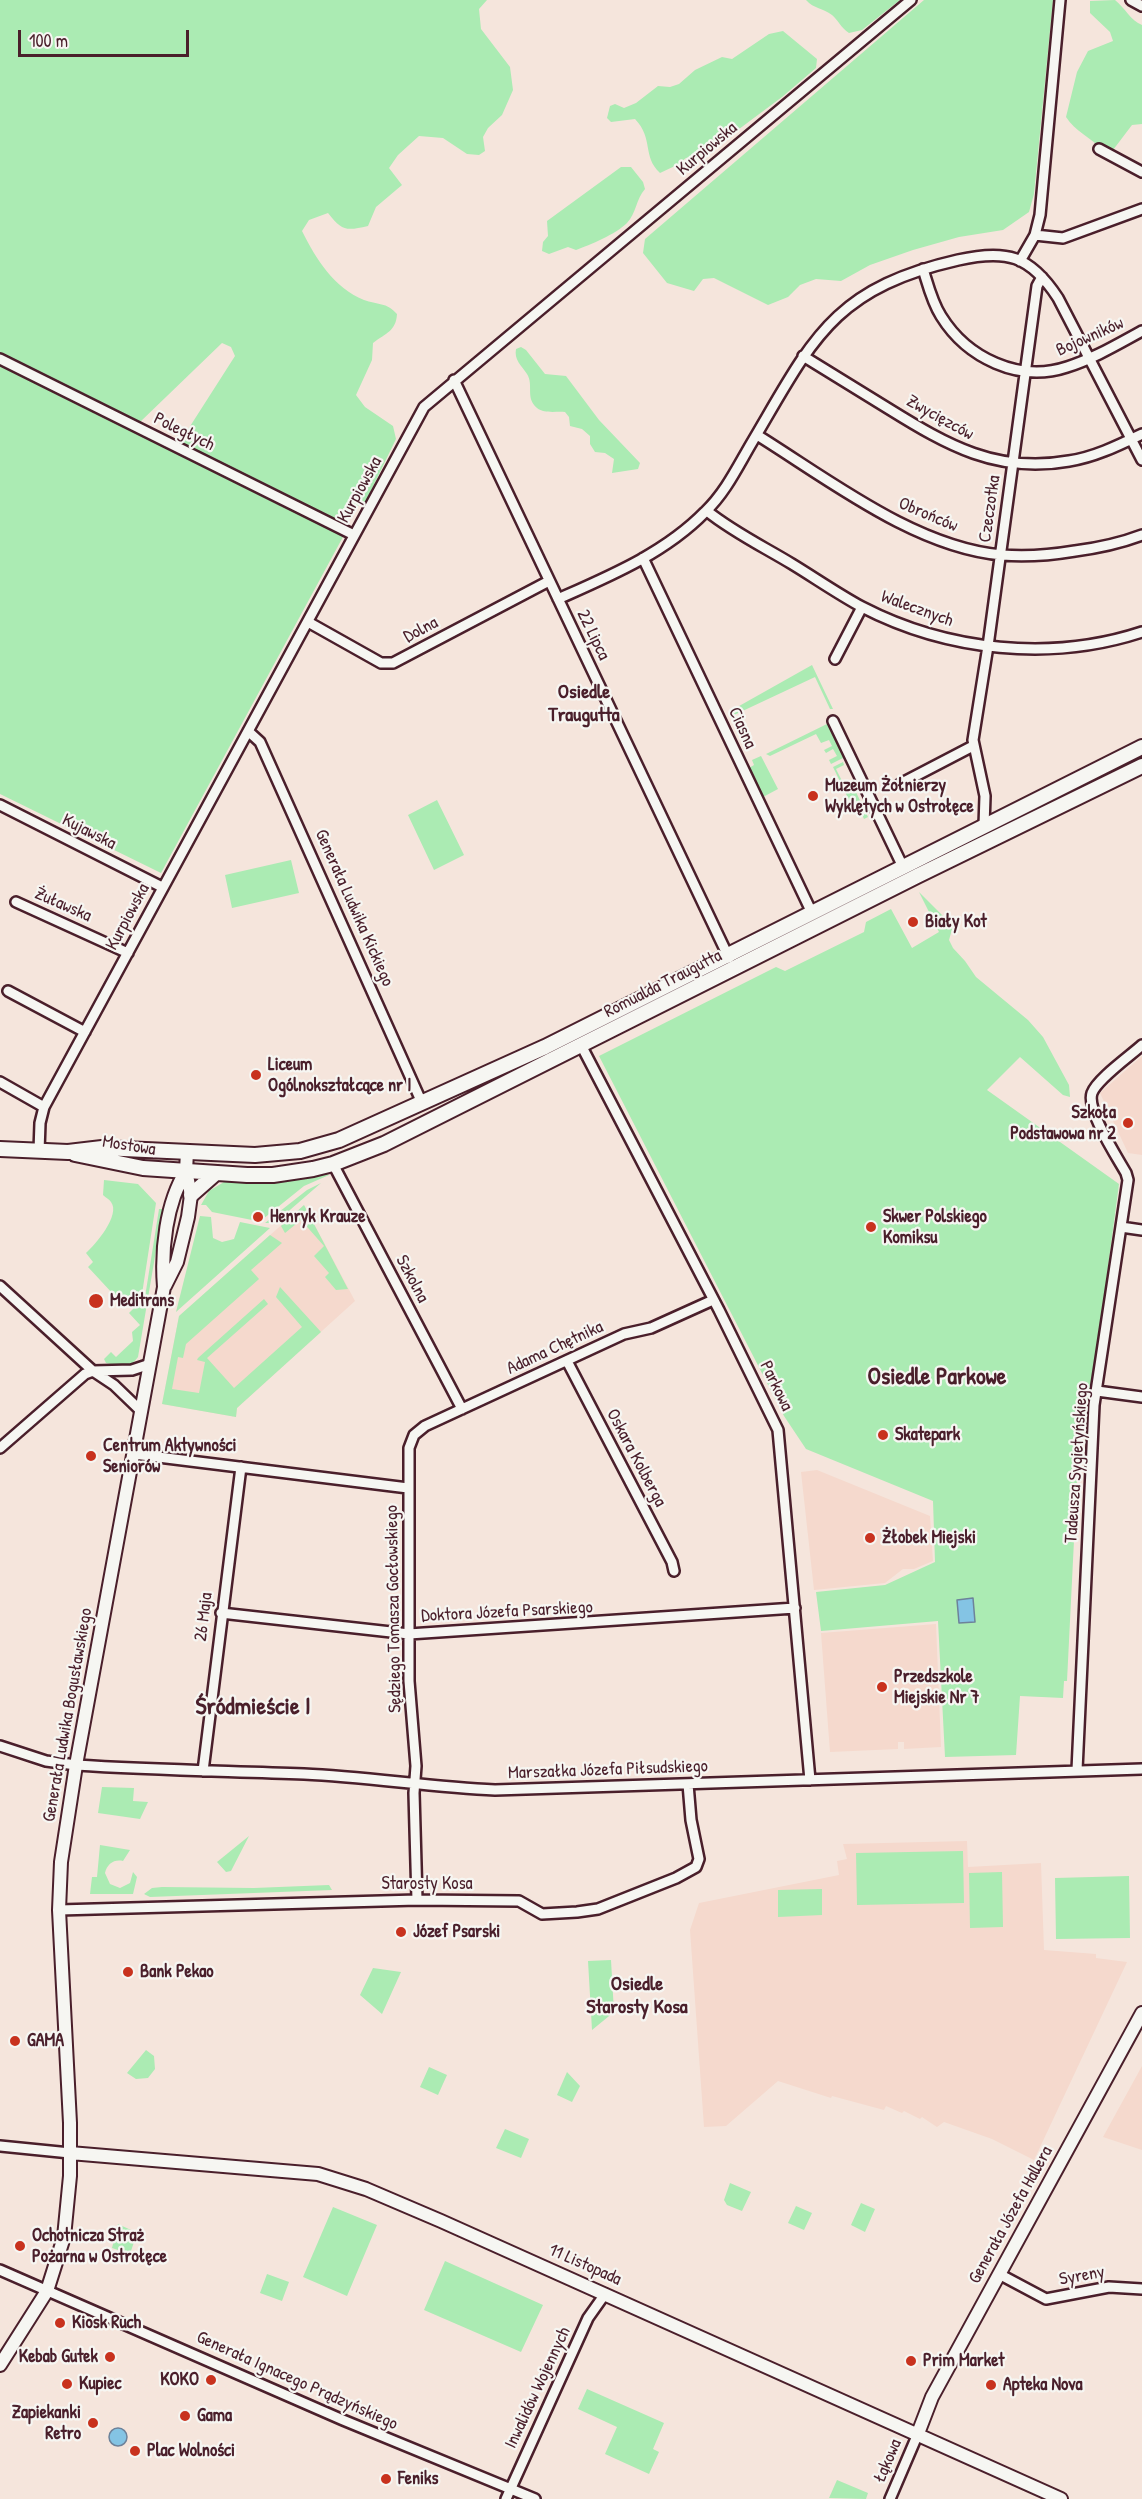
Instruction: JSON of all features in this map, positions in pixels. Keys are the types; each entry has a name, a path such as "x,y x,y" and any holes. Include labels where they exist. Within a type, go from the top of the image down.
{"main road":[{"name":"Romualda Traugutta","path":"187,1152 255,1155 300,1151 355,1134 545,1047 1142,747"},
{"name":"Romualda Traugutta","path":"186,1171 273,1175 333,1164 384,1144 1142,766"},
{"name":"Mostowa","path":"0,1149 68,1152 102,1148 187,1152"},
{"name":"Mostowa","path":"68,1152 143,1168 186,1171"},
{"path":"191,1195 216,1173"}],"street":[{"name":"Kurpiowska","path":"39,1151 40,1123 44,1107 424,407 911,0"},
{"path":"1020,261 1035,235 1040,215 1060,0"},
{"path":"1131,0 1142,6"},
{"path":"1099,149 1142,172"},
{"path":"1035,235 1051,239 1063,238 1142,209"},
{"path":"558,599 643,558 677,537 707,511 731,479 803,356 824,328 856,300 895,279 923,269 989,254 1003,255 1020,261 1042,277 1058,298 1142,460"},
{"name":"Bojowników","path":"923,269 940,315 959,340 993,363 1026,372 1057,370 1090,358 1142,331"},
{"name":"Czeczotka","path":"984,826 985,795 973,746 1037,286 1042,277"},
{"name":"Zwycięzców","path":"803,356 950,445 979,456 1013,463 1041,464 1070,461 1107,450 1142,434"},
{"name":"Poległych","path":"0,359 354,535"},
{"name":"22 Lipca","path":"454,380 734,968"},
{"name":"Obrońców","path":"757,435 909,528 948,542 1000,555 1063,553 1095,549 1142,535"},
{"name":"Walecznych","path":"707,511 862,607 951,640 1021,649 1077,646 1142,633"},
{"name":"Ciasna","path":"643,558 812,913"},
{"name":"Dolna","path":"308,622 381,663 393,663 549,581"},
{"path":"835,659 862,607"},
{"path":"833,721 903,867"},
{"name":"Generała Ludwika Kickiego","path":"248,731 260,742 422,1103"},
{"path":"900,784 973,746"},
{"name":"Kujawska","path":"0,805 162,887"},
{"name":"Żuławska","path":"16,902 128,953"},
{"path":"8,991 85,1032"},
{"name":"Parkowa","path":"581,1045 778,1430 810,1780"},
{"name":"Tadeusza Sygietyńskiego","path":"1077,1770 1094,1405 1128,1180 1092,1110 1091,1096 1101,1082 1142,1045"},
{"path":"0,1082 44,1107"},
{"name":"Generała Ludwika Bogusławskiego","path":"164,1287 177,1262 191,1195 186,1171 187,1152"},
{"name":"Szkolna","path":"333,1164 462,1409"},
{"name":"Generała Ludwika Bogusławskiego","path":"0,2365 47,2291 64,2237 69,2199 70,2153 59,1910 61,1862 76,1766 164,1287 162,1260 172,1205 179,1182 186,1171"},
{"path":"1121,1227 1142,1230"},
{"path":"0,1286 93,1371 114,1384 141,1411"},
{"name":"Adama Chętnika","path":"414,1435 425,1426 624,1334 651,1328 713,1300"},
{"name":"Oskara Kolberga","path":"567,1361 672,1562 674,1571"},
{"path":"0,1448 77,1379 93,1371 132,1370 150,1364"},
{"path":"1097,1391 1142,1397"},
{"name":"Sędziego Tomasza Gocłowskiego","path":"414,1435 409,1448 408,1488 409,1681 416,1766 417,1900"},
{"path":"134,1454 408,1488"},
{"name":"26 Maja","path":"203,1771 241,1467"},
{"name":"Doktora Józefa Psarskiego","path":"221,1613 409,1634 795,1608"},
{"name":"Marszałka Józefa Piłsudskiego","path":"0,1746 46,1761 76,1766 337,1776 495,1790 1142,1769"},
{"name":"Starosty Kosa","path":"59,1910 417,1900 519,1901 540,1913 598,1909 684,1875 696,1868 699,1861 691,1820 688,1784"},
{"name":"Generała Józefa Hallera","path":"917,2436 932,2397 1142,2013"},
{"path":"0,2146 70,2153"},
{"name":"11 Listopada","path":"70,2153 295,2171 335,2177 420,2211 1061,2499"},
{"name":"Generała Ignacego Prądzyńskiego","path":"0,2270 343,2420 535,2499"},
{"name":"Syreny","path":"999,2274 1046,2299 1109,2287 1142,2289"},
{"name":"Inwalidów Wojennych","path":"506,2499 588,2318 605,2294"},
{"name":"Łąkowa","path":"890,2499 917,2436"}],"shaded area":[{"name":"Szkoła Podstawowa nr 2","path":"1142,1056 1142,1155 1128,1153 1100,1093"},
{"path":"304,1205 355,1301 237,1408 236,1417 162,1404 179,1316"},
{"name":"Żłobek Miejski","path":"817,1470 930,1516 933,1561 914,1569 903,1569 885,1583 814,1590 801,1472"},
{"name":"Przedszkole Miejskie Nr 7","path":"936,1624 941,1747 904,1749 904,1742 898,1742 898,1749 830,1752 821,1633"},
{"path":"967,1841 968,1867 1041,1863 1044,1950 1096,1954 1096,1958 1127,1962 1034,2160 992,2139 944,2122 937,2127 922,2117 920,2119 904,2111 902,2113 886,2106 884,2110 832,2096 831,2098 778,2081 726,2126 704,2127 690,1930 699,1903 839,1875 837,1861 847,1859 843,1844"},
{"path":"1142,2066 1142,2150 1103,2137"}],"green space":[{"path":"0,0 487,0 479,9 481,29 510,67 513,90 502,115 488,128 483,137 485,151 479,155 467,154 443,138 419,136 398,155 389,168 402,185 376,207 368,226 345,228 328,213 309,220 302,231 327,272 344,288 364,300 389,307 397,314 392,328 373,343 372,360 356,395 365,407 393,426 396,439 365,503 349,509 342,526 180,442 235,356 231,347 222,343 139,423 25,369 0,352"},
{"path":"806,0 900,0 862,30 849,33 832,15"},
{"path":"924,0 1053,0 1034,194 1029,212 1003,230 959,237 913,250 870,265 841,281 816,279 800,285 788,297 768,305 714,278 703,279 694,291 667,283 643,253 645,239"},
{"path":"1115,0 1135,21 1142,25 1142,124 1132,125 1113,150 1103,150 1066,117 1077,72 1088,51 1113,41 1110,32 1090,13 1090,1"},
{"path":"783,31 817,59 816,68 782,97 715,147 699,155 686,158 660,173 651,160 644,133 635,119 611,122 607,118 610,106 615,104 624,108 636,103 658,86 670,87 679,84 695,70 722,57 732,59 769,34"},
{"path":"621,167 631,167 643,182 645,189 627,223 610,235 576,250 568,247 549,254 542,251 543,242 548,236 547,221"},
{"path":"521,347 545,374 566,376 599,420 640,463 638,469 612,473 614,459 605,453 595,452 590,444 590,436 582,429 570,426 569,417 565,412 547,412 533,404 529,378 516,356 516,349"},
{"path":"0,364 344,535 161,873 0,794"},
{"path":"812,665 833,709 830,709 815,677 734,715 732,710"},
{"path":"829,723 845,757 831,764 829,760 837,756 833,749 826,753 824,750 832,746 829,740 821,743 816,734 770,756 766,754"},
{"path":"761,756 778,789 763,797 749,768 754,765 752,760"},
{"path":"843,762 844,765 836,769 848,793 855,790 868,817 864,819 854,798 849,800 833,767"},
{"path":"437,800 464,855 434,870 408,815"},
{"path":"291,860 299,893 232,908 225,875"},
{"path":"919,892 953,926 949,940 976,977 1028,1020 1043,1037 1069,1085 1070,1097 1063,1095 1020,1057 987,1090 1119,1184 1092,1388 1080,1420 1067,1681 1064,1681 1063,1698 1020,1696 1016,1755 945,1757 938,1621 821,1631 816,1592 885,1585 935,1562 933,1501 806,1449 784,1416 599,1056 776,967 785,971 864,932 866,922 891,909 912,948 939,932"},
{"path":"325,1173 329,1175 304,1186 263,1219 257,1221 212,1212 206,1205 201,1205 209,1191 224,1182 281,1181"},
{"path":"104,1180 138,1184 156,1203 142,1294 126,1308 88,1267 93,1262 86,1253 106,1229 113,1214 111,1202 103,1195"},
{"path":"321,1183 275,1223 265,1223 307,1190"},
{"path":"304,1205 348,1289 336,1290 325,1277 329,1273 314,1256 324,1246 301,1220 285,1233 281,1226"},
{"path":"159,1209 163,1209 138,1357 128,1365 106,1363 104,1359 111,1352 116,1357 133,1341 132,1332 140,1325 129,1313 145,1297"},
{"path":"200,1216 211,1217 213,1238 222,1242 234,1239 240,1222 270,1228 176,1312"},
{"path":"270,1235 282,1243 251,1270 259,1279 186,1344 183,1358 178,1357 172,1389 199,1393 205,1362 197,1360 198,1358 264,1299 268,1304 207,1358 234,1388 302,1327 276,1297 280,1287 321,1332 237,1408 236,1417 162,1404 179,1316"},
{"path":"102,1787 134,1788 133,1801 148,1802 140,1819 98,1813"},
{"path":"249,1836 231,1871 226,1872 217,1862"},
{"path":"100,1845 130,1850 123,1861 111,1863 105,1873 110,1884 120,1888 130,1883 133,1872 137,1877 133,1894 90,1894 92,1877 97,1877"},
{"path":"963,1851 964,1903 857,1905 856,1853"},
{"path":"1002,1872 1003,1927 970,1928 969,1873"},
{"path":"1129,1876 1130,1938 1056,1939 1055,1878"},
{"path":"329,1885 332,1890 150,1897 144,1894 152,1888 162,1887 254,1888"},
{"path":"822,1889 822,1915 778,1917 778,1890"},
{"path":"611,1960 614,2012 592,2030 588,1961"},
{"path":"373,1968 401,1972 382,2014 360,1995"},
{"path":"146,2050 154,2056 155,2069 148,2078 136,2079 127,2073"},
{"path":"429,2067 447,2075 438,2095 420,2087"},
{"path":"567,2072 580,2086 572,2102 557,2095"},
{"path":"505,2129 529,2139 521,2158 496,2148"},
{"path":"730,2183 751,2192 742,2211 727,2205 724,2200"},
{"path":"861,2203 875,2209 865,2232 851,2225"},
{"path":"796,2206 812,2213 804,2230 788,2223"},
{"path":"333,2207 377,2225 347,2296 303,2277"},
{"path":"118,2224 131,2230 134,2242 130,2254 112,2248"},
{"path":"445,2261 543,2305 521,2352 424,2310"},
{"path":"267,2274 289,2282 282,2301 260,2293"},
{"path":"587,2389 664,2423 653,2449 659,2452 649,2474 605,2454 617,2427 578,2409"},
{"path":"837,2480 868,2493 866,2499 829,2498"}],"water":[{"path":"973,1598 975,1622 959,1623 957,1600"},
{"path":"118,2428 124,2431 127,2437 124,2443 118,2446 112,2443 109,2437 112,2431"}],"place":[{"name":"Muzeum Żołnierzy Wyklętych w Ostrołęce","path":"813,796"},
{"name":"Biały Kot","path":"913,922"},
{"name":"Liceum Ogólnokształcące nr I","path":"256,1075"},
{"name":"Szkoła Podstawowa nr 2","path":"1128,1123"},
{"name":"Henryk Krauze","path":"258,1217"},
{"name":"Skwer Polskiego Komiksu","path":"871,1227"},
{"name":"Meditrans","path":"96,1301"},
{"name":"Skatepark","path":"883,1435"},
{"name":"Centrum Aktywności Seniorów","path":"91,1456"},
{"name":"Żłobek Miejski","path":"870,1538"},
{"name":"Przedszkole Miejskie Nr 7","path":"882,1687"},
{"name":"Józef Psarski","path":"401,1932"},
{"name":"Bank Pekao","path":"128,1972"},
{"name":"GAMA","path":"15,2041"},
{"name":"Ochotnicza Straż Pożarna w Ostrołęce","path":"20,2246"},
{"name":"Kiosk Ruch","path":"60,2323"},
{"name":"Kebab Gutek","path":"110,2357"},
{"name":"Prim Market","path":"911,2361"},
{"name":"KOKO","path":"211,2380"},
{"name":"Kupiec","path":"67,2384"},
{"name":"Apteka Nova","path":"991,2385"},
{"name":"Gama","path":"185,2416"},
{"name":"Zapiekanki Retro","path":"93,2423"},
{"name":"Plac Wolności","path":"135,2451"},
{"name":"Feniks","path":"386,2479"}],"district":[{"name":"Osiedle Traugutta","path":"584,704"},
{"name":"Osiedle Parkowe","path":"937,1378"},
{"name":"Śródmieście I","path":"253,1708"},
{"name":"Osiedle Starosty Kosa","path":"637,1996"}]}
